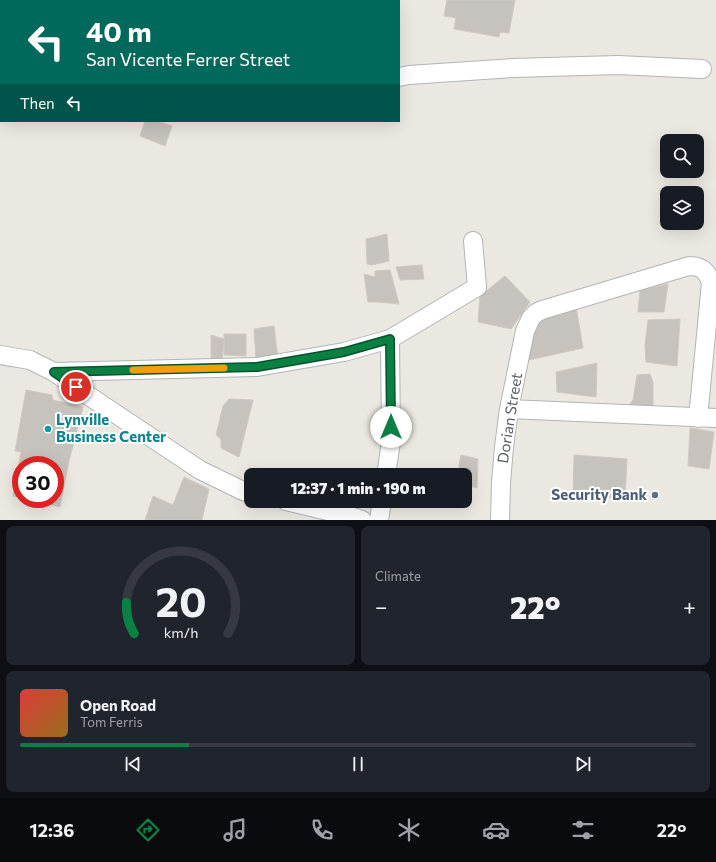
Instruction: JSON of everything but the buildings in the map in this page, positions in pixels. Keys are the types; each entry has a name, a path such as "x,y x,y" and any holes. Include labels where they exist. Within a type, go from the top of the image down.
{"street":[{"path":"400,77 513,68 618,65 702,69"},
{"path":"54,372 257,367 344,352 390,339 477,287 473,241"},
{"name":"Dorian Street","path":"500,520 501,483 509,409 525,331 531,318 536,313 689,266 696,266 702,269 708,274 711,283 698,418"},
{"path":"387,468 391,442 390,339"},
{"path":"0,355 30,360 54,372 200,470 244,491"},
{"path":"509,409 716,418"},
{"path":"315,508 362,520"},
{"path":"379,520 381,508"}],"slow traffic":[{"path":"133,370 224,368"}],"place":[{"name":"Lynville Business Center","path":"48,429"},
{"name":"Security Bank","path":"655,495"}],"route":[{"path":"76,387 54,372 257,367 344,352 390,339 391,427"}]}
